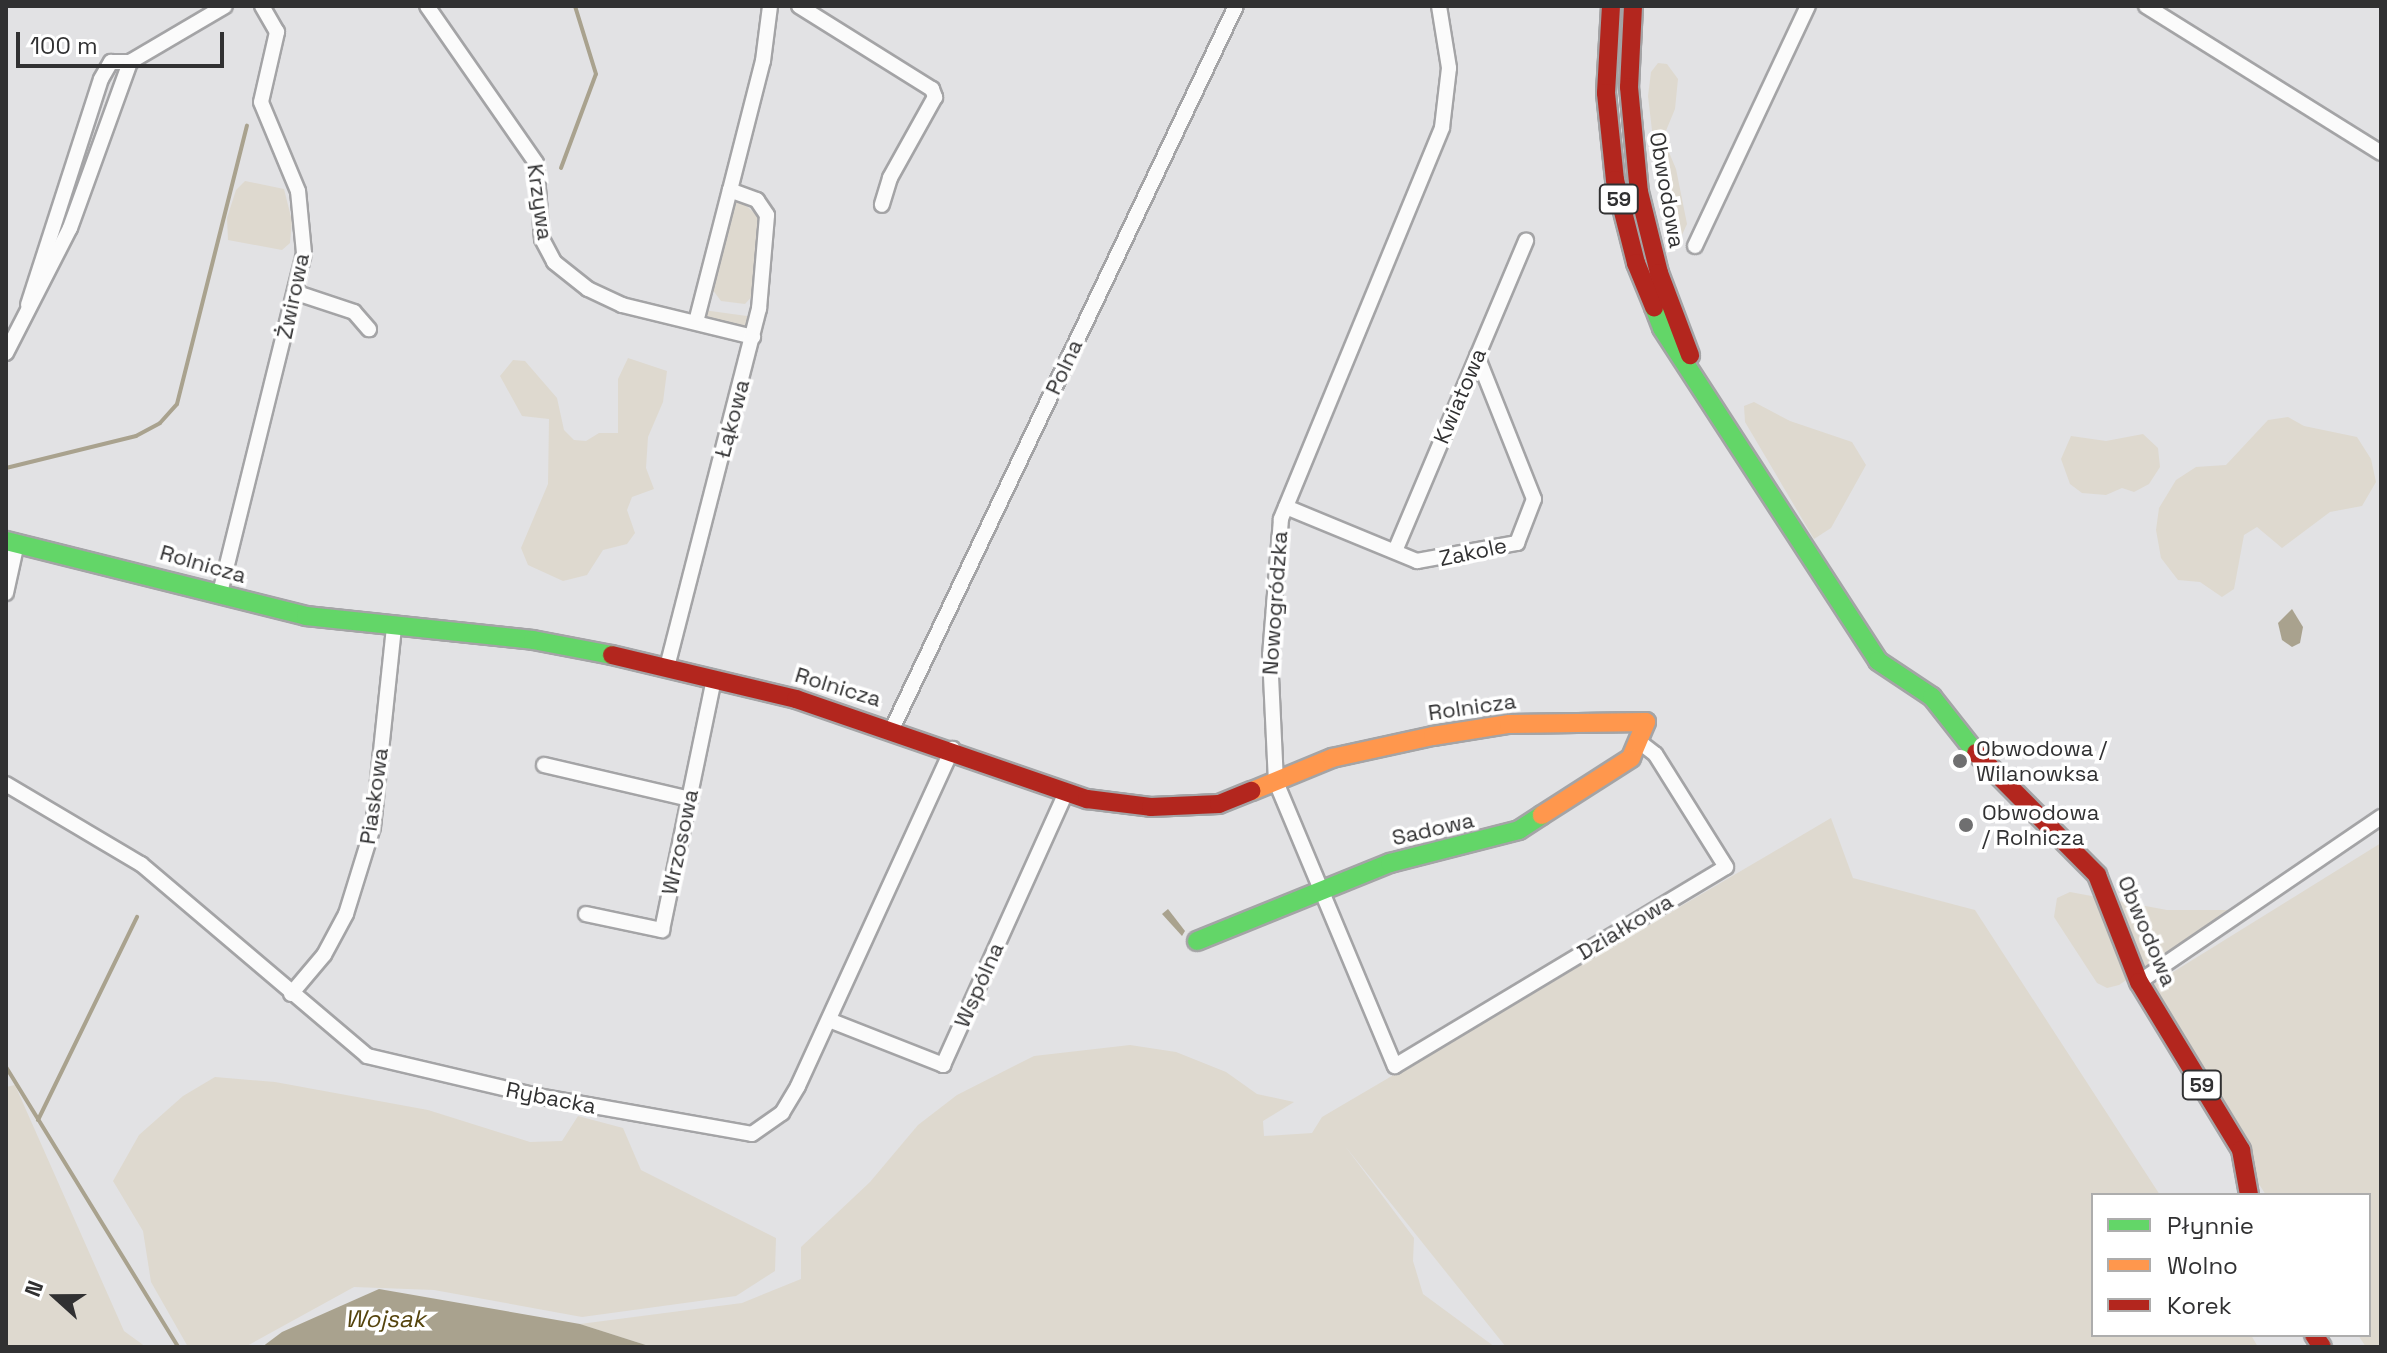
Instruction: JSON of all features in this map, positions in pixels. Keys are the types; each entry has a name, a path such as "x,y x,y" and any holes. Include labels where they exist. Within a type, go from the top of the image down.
{"street":[{"path":"6,353 26,313 101,79 111,62 130,62 225,6"},
{"name":"Żwirowa","path":"220,593 297,293 304,253 298,191 261,102 277,32 262,6"},
{"name":"Krzywa","path":"427,6 530,150 541,180 542,239 554,262 608,299 753,337"},
{"path":"696,322 763,61 770,6"},
{"path":"799,6 909,71 935,97 890,178 882,205"},
{"name":"Polna","path":"892,729 1236,6"},
{"name":"Nowogródzka","path":"1395,1066 1276,782 1270,655 1279,534 1286,507 1438,143 1449,68 1439,6"},
{"name":"Obwodowa","path":"1611,6 1607,109 1623,220 1662,328 1696,376 1878,661 1909,677 1932,697 1986,766 2097,875 2139,982 2241,1150 2249,1193"},
{"name":"Obwodowa","path":"1633,6 1629,87 1639,192 1659,273 1696,376"},
{"path":"1695,246 1808,6"},
{"path":"2146,6 2381,153"},
{"name":"Łąkowa","path":"667,667 753,337 767,215 757,200 730,190"},
{"name":"Kwiatowa","path":"1395,551 1526,241"},
{"path":"297,293 354,312 369,329"},
{"name":"Zakole","path":"1286,507 1395,551 1434,561 1509,547 1525,533 1534,499 1477,356"},
{"path":"6,593 12,542"},
{"name":"Rolnicza","path":"12,542 306,616 533,640 667,667 892,729 1066,793 1178,808 1219,804 1355,752 1480,728 1646,722 1641,743"},
{"name":"Piaskowa","path":"291,994 324,955 341,924 373,827 394,627"},
{"name":"Wrzosowa","path":"586,914 662,930 714,679"},
{"name":"Sadowa","path":"1197,941 1390,863 1519,830 1631,758 1641,743"},
{"name":"Działkowa","path":"1395,1066 1726,867 1655,754 1641,743"},
{"name":"Rybacka","path":"6,784 141,864 367,1056 387,1064 739,1134 770,1125 782,1113 829,1020 952,749"},
{"path":"544,765 690,799"},
{"name":"Wspólna","path":"829,1020 943,1065 1066,793"},
{"path":"2139,982 2381,817"}],"shaded area":[{"path":"1658,63 1667,64 1678,79 1675,109 1663,138 1676,169 1687,224 1682,235 1671,230 1653,139 1648,96 1651,72"},
{"path":"245,181 284,189 292,221 290,243 282,250 228,240 227,218 236,190"},
{"path":"739,199 762,220 755,293 745,304 721,301 712,289 732,203"},
{"path":"703,310 747,316 751,320 749,330 706,320"},
{"path":"628,358 667,371 663,402 648,437 646,468 654,489 632,497 627,510 635,533 627,544 603,550 587,575 563,581 528,565 521,548 548,484 549,419 522,416 500,376 513,360 525,361 557,398 564,430 574,440 586,441 599,433 618,433 618,379"},
{"path":"1754,402 1790,421 1852,442 1866,465 1831,528 1814,539 1745,422 1744,406"},
{"path":"2288,417 2304,426 2357,437 2371,459 2376,482 2362,506 2330,512 2282,548 2257,527 2244,535 2234,589 2222,597 2200,582 2178,580 2161,558 2156,530 2159,508 2176,480 2196,467 2226,465 2268,420"},
{"path":"2143,434 2158,448 2160,467 2149,484 2134,492 2122,488 2106,495 2082,493 2070,484 2061,459 2071,436 2106,441"},
{"path":"1831,818 1853,878 1975,910 2159,1193 2091,1193 2091,1337 2252,1337 2258,1347 1506,1347 1345,1146 1414,1238 1413,1261 1423,1294 1495,1347 652,1347 580,1324 742,1303 801,1279 801,1247 870,1182 918,1125 957,1095 1034,1056 1130,1045 1176,1052 1226,1072 1257,1094 1294,1102 1263,1121 1264,1136 1312,1133 1322,1117"},
{"path":"2381,843 2381,1347 2366,1347 2359,1337 2371,1337 2371,1193 2265,1193 2136,995"},
{"path":"2070,892 2167,910 2228,910 2119,985 2107,988 2097,983 2054,917 2057,898"},
{"path":"215,1077 275,1082 428,1110 530,1142 562,1141 578,1116 623,1128 641,1170 776,1238 775,1271 736,1296 582,1317 434,1290 354,1287 245,1347 188,1347 151,1282 143,1231 113,1181 139,1135 183,1096"},
{"path":"15,1085 124,1331 146,1347 6,1347 6,1087"}],"water":[{"path":"2292,609 2303,627 2300,643 2292,647 2282,640 2278,623"},
{"path":"1168,909 1185,931 1182,936 1162,914"},
{"name":"Wojsak","path":"379,1289 580,1324 652,1347 262,1347 282,1332"}],"waterway":[{"path":"561,168 596,74 575,6"},
{"path":"6,468 136,436 160,423 177,404 247,126"},
{"path":"38,1120 137,917"},
{"path":"6,1067 178,1347"}],"traffic: fast":[{"path":"1654,307 1662,328 1878,661 1932,697 1976,753"},
{"path":"6,541 306,616 533,640 612,655"},
{"path":"1197,941 1390,863 1519,830 1542,815"}],"traffic: slow":[{"path":"1252,791 1332,758 1433,736 1509,724 1646,722 1631,758 1542,815"}],"traffic: jam":[{"path":"1611,6 1606,93 1615,180 1636,263 1654,307"},
{"path":"1633,6 1629,87 1639,192 1659,273 1690,355"},
{"path":"612,655 796,699 1087,799 1151,807 1219,804 1252,791"},
{"path":"1976,753 2097,875 2139,982 2241,1150 2249,1193"},
{"path":"2315,1337 2322,1347"}],"place":[{"name":"Obwodowa / Wilanowksa","path":"1960,761"},
{"name":"Obwodowa / Rolnicza","path":"1966,825"}]}
